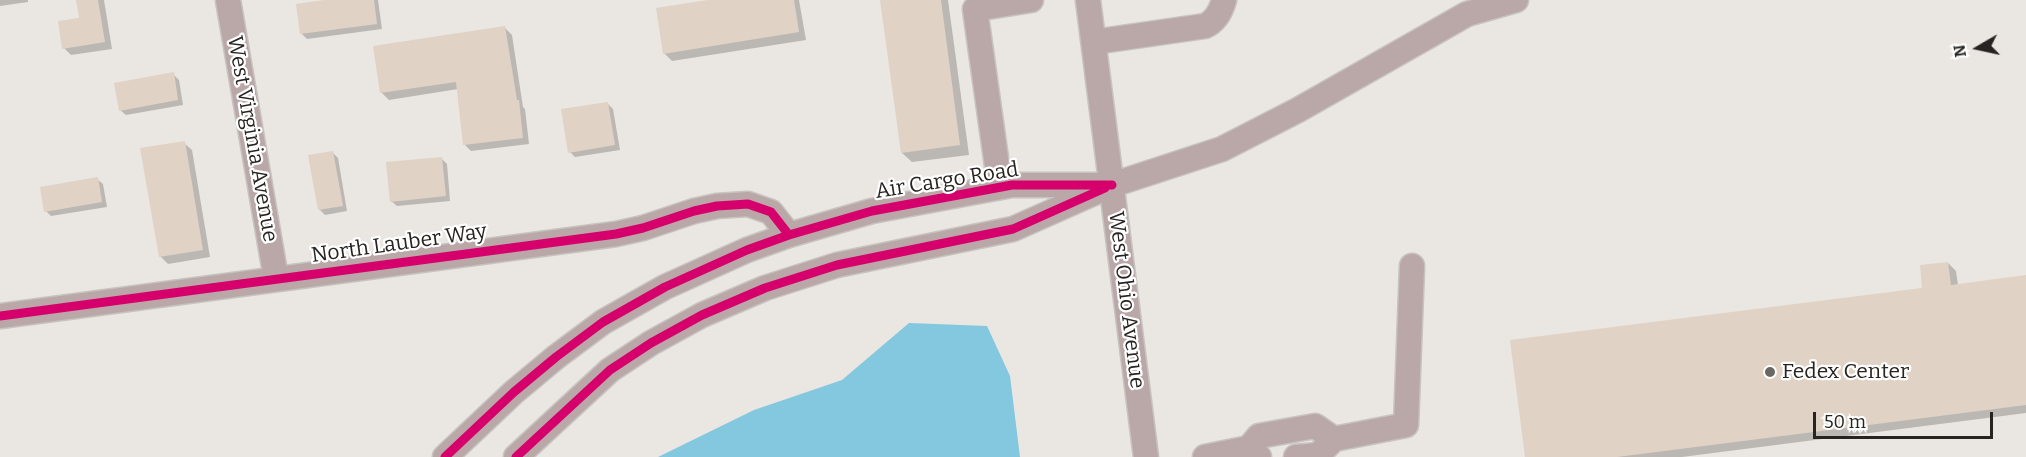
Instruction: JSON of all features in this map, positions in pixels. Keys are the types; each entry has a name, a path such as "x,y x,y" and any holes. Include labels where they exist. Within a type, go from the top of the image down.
{"street":[{"name":"West Virginia Avenue","path":"228,0 276,278"},
{"path":"999,188 975,9 1030,0"},
{"name":"West Ohio Avenue","path":"1088,0 1146,457"},
{"path":"1094,42 1205,26 1218,15 1224,0"},
{"name":"Air Cargo Road","path":"516,457 610,370 651,343 702,315 765,288 837,265 1013,229 1112,185 1222,149 1298,110 1467,14 1516,0"},
{"name":"Air Cargo Road","path":"445,457 514,392 603,322 665,287 747,250 789,235 872,211 1012,185 1112,185"},
{"name":"North Lauber Way","path":"0,316 616,234 717,206 748,204 771,212 789,235"},
{"path":"1296,457 1318,455 1334,439 1406,425 1412,266"},
{"path":"1205,457 1254,453 1259,436 1315,426 1334,439"}],"water":[{"path":"909,323 987,326 1010,376 1020,457 658,457 754,410 842,380"}],"building":[{"path":"76,0 98,0 105,42 62,49 58,21 79,18"},
{"path":"324,0 374,0 377,24 300,34 296,4"},
{"path":"708,0 794,0 799,32 663,54 656,8"},
{"path":"880,0 941,0 960,145 901,153"},
{"path":"505,26 517,100 519,100 523,138 463,145 456,82 380,93 373,46"},
{"path":"174,72 178,100 119,111 114,83"},
{"path":"608,102 615,145 568,153 561,109"},
{"path":"185,141 203,250 159,257 140,148"},
{"path":"333,151 343,206 318,210 308,155"},
{"path":"442,157 446,196 390,202 386,162"},
{"path":"98,177 102,202 44,212 40,187"},
{"name":"Fedex Center","path":"1948,262 1951,285 2026,275 2026,405 1617,457 1525,457 1510,340 1922,288 1920,265"}],"cycle path":[{"path":"445,457 514,392 603,322 665,287 747,250 789,235 872,211 1012,185 1112,185"},
{"path":"516,457 610,370 651,343 702,315 765,288 837,265 1013,229 1105,188"},
{"path":"0,316 616,234 717,206 748,204 771,212 789,235"}],"place":[{"name":"Fedex Center","path":"1770,372"}]}
